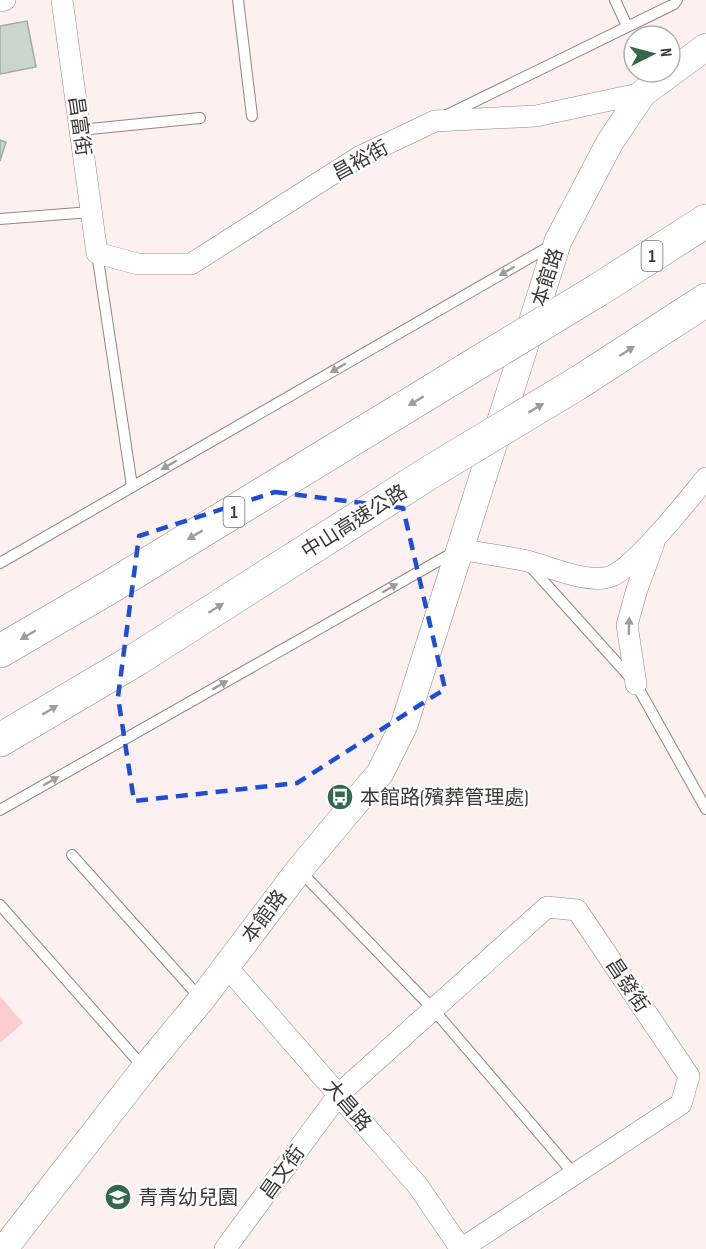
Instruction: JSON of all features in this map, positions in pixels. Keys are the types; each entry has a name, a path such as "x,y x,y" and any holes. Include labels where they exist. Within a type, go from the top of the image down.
{"highway":[{"name":"1","path":"0,651 110,587 598,290 706,221"},
{"name":"中山高速公路","path":"0,740 137,659 432,471 578,383 706,300"}],"street":[{"path":"0,1 5,0"},
{"name":"昌富街","path":"62,0 97,253"},
{"name":"本館路","path":"4,1249 144,1069 201,1000 299,870 380,773 404,725 558,241 610,142 643,93 706,47"},
{"name":"昌裕街","path":"97,253 138,264 191,264 359,157 435,121 536,116 643,93"},
{"path":"459,549 525,561 591,578 610,577 623,569 656,536 706,478"},
{"path":"636,684 627,625 656,536"},
{"name":"昌發街","path":"339,1094 547,907 577,910 689,1076 681,1104 461,1249"},
{"name":"大昌路","path":"226,966 418,1186 461,1249"},
{"name":"昌文街","path":"225,1249 339,1094"}],"lane":[{"path":"238,0 252,116"},
{"path":"615,0 626,24"},
{"path":"633,24 674,4 677,0"},
{"path":"435,121 622,29"},
{"path":"80,130 200,118"},
{"path":"0,219 91,213"},
{"path":"0,563 558,241"},
{"path":"97,253 132,486"},
{"path":"0,810 459,549"},
{"path":"525,561 636,684 706,809"},
{"path":"72,855 201,1000"},
{"path":"299,870 433,1009 574,1174"},
{"path":"0,905 144,1069"}],"highlighted area":[{"path":"275,492 403,508 445,689 297,783 134,801 118,697 139,536"}],"shaded area":[{"path":"0,996 23,1023 0,1043"}],"building":[{"path":"27,21 36,67 0,74 0,26"},
{"path":"0,140 6,142 0,161"}],"place":[{"name":"本館路(殯葬管理處)","path":"340,797"},
{"name":"青青幼兒園","path":"118,1197"}]}
